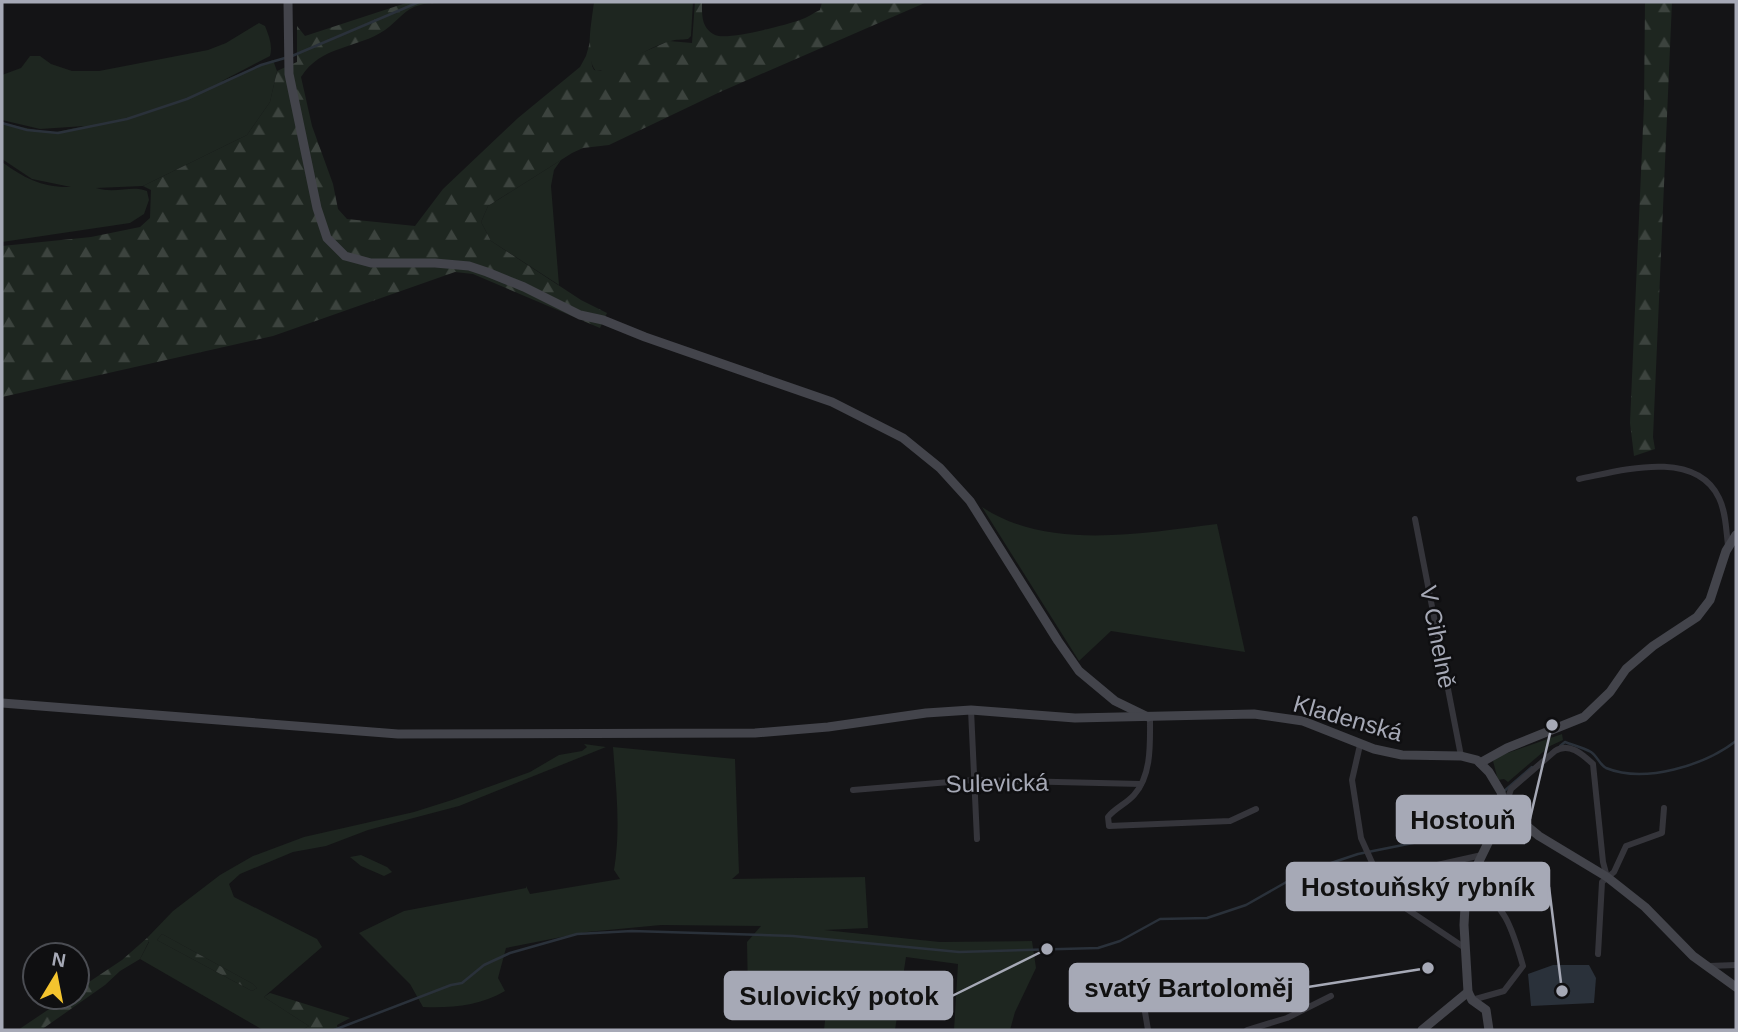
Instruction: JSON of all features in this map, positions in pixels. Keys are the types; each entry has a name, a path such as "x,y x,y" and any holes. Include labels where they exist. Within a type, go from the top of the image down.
{"street":[{"name":"Kladenská","path":"288,2 289,74 317,208 327,238 345,256 371,262 469,266 524,287 580,315 603,320 832,402 882,426 923,452 970,501 1050,630 1079,671 1115,701 1150,718"},
{"path":"1579,479 1650,466 1679,468 1704,480 1718,496 1728,545"},
{"name":"V Cihelně","path":"1415,519 1461,756"},
{"path":"1736,536 1728,545 1712,597 1691,623 1653,646 1626,669 1608,695 1580,720 1507,748 1480,763 1501,792 1505,808 1539,835 1607,877 1645,907 1693,956 1736,987"},
{"name":"Kladenská","path":"2,703 398,734 755,733 971,710 1075,718 1254,714 1303,721 1360,745 1402,755 1461,756 1480,763"},
{"path":"971,710 977,839"},
{"path":"1150,718 1149,756 1141,784 1127,802 1108,817 1109,826 1230,821 1256,809"},
{"path":"1360,745 1352,780 1361,838 1379,878 1389,897 1465,948"},
{"path":"1489,1030 1486,1010 1470,996 1464,898 1469,881 1505,808 1511,789 1561,747 1584,755 1593,764 1603,862 1607,877"},
{"name":"Sulevická","path":"853,790 974,780 1141,784"},
{"path":"1598,954 1602,882 1614,872 1626,846 1662,833 1664,808"},
{"path":"1379,878 1482,855"},
{"path":"1422,1030 1470,996 1504,991 1523,967 1510,924 1490,894 1469,881"},
{"path":"1707,967 1736,965"},
{"path":"1247,1030 1287,1017 1331,996"},
{"path":"1144,1006 1148,1030"}],"green space":[{"path":"409,2 453,2 414,7 385,30 319,59 301,77 312,126 333,184 338,209 347,219 415,226 443,189 518,118 580,67 590,42 592,66 594,70 600,71 669,41 692,43 695,2 702,2 703,21 710,32 731,36 803,19 820,10 822,2 927,2 720,92 609,145 583,148 572,153 488,206 481,222 491,241 581,300 607,313 600,328 473,274 455,272 273,336 2,397 2,246 91,237 140,227 150,218 151,190 143,186 247,135 270,102 277,71 297,62 297,26 305,36"},
{"path":"594,2 693,2 691,36 688,39 661,44 615,67 596,71 590,57"},
{"path":"1645,2 1672,2 1653,437 1655,449 1634,456 1630,423 1644,104"},
{"path":"259,23 265,26 268,34 270,56 222,81 273,60 277,71 270,102 247,135 143,186 96,188 147,191 149,200 144,214 130,223 2,242 2,162 34,181 71,187 32,179 2,159 2,123 51,133 85,126 40,129 2,120 2,75 21,68 30,56 40,56 51,64 72,71 99,71 208,50 226,43"},
{"path":"561,160 554,170 551,186 559,285 491,241 481,222 488,206"},
{"path":"982,507 1008,521 1066,534 1128,534 1217,524 1245,652 1111,631 1079,661"},
{"path":"1562,734 1563,740 1550,746 1508,782 1504,779 1498,780 1493,761 1499,756"},
{"path":"584,744 606,747 459,806 368,830 326,846 293,852 240,874 229,884 234,897 317,939 322,947 264,997 309,1026 302,1030 263,1030 140,959 149,942 147,938 173,911 220,875 253,856 304,837 414,812 452,800 530,772 559,755 582,751 587,747","holes":["162,934 257,988 252,991 157,940"]},
{"path":"613,747 735,759 739,873 732,879 865,877 868,928 824,930 940,942 1032,941 1036,968 1015,1012 1010,1030 954,1030 958,964 906,957 895,1030 824,1030 827,1003 748,994 747,942 761,926 661,925 587,932 506,948 498,978 505,991 466,1005 423,1007 410,984 359,933 404,911 526,886 530,894 620,879 614,870 618,824"},
{"path":"361,855 392,872 384,876 361,866 350,857"},
{"path":"162,934 257,988 252,991 157,940"},
{"path":"147,938 149,941 140,959 120,971 91,995 91,981 122,960"},
{"path":"270,993 350,1018 337,1025 338,1030 302,1030 309,1026 264,997"},
{"path":"46,1011 68,1011 41,1030 18,1030"}],"shaded area":[{"path":"1553,965 1589,965 1596,978 1594,1003 1531,1006 1528,974"}],"waterway":[{"path":"292,56 419,2"},
{"path":"2,123 27,130 58,133 127,119 187,99 261,65 285,58"},
{"path":"1560,746 1565,742 1591,752 1606,768 1638,774 1674,770 1692,764 1736,741"},
{"path":"1503,792 1532,767"},
{"path":"334,1030 462,983 484,965 510,953 577,934 632,931 793,936 959,952 1098,948 1120,941 1160,919 1207,918 1246,905 1304,872 1358,854 1448,836 1499,797"}],"place":[{"name":"Hostouň","path":"1552,725"},
{"name":"Sulovický potok","path":"1047,949"},
{"name":"svatý Bartoloměj","path":"1428,968"},
{"name":"Hostouňský rybník","path":"1562,991"}]}
